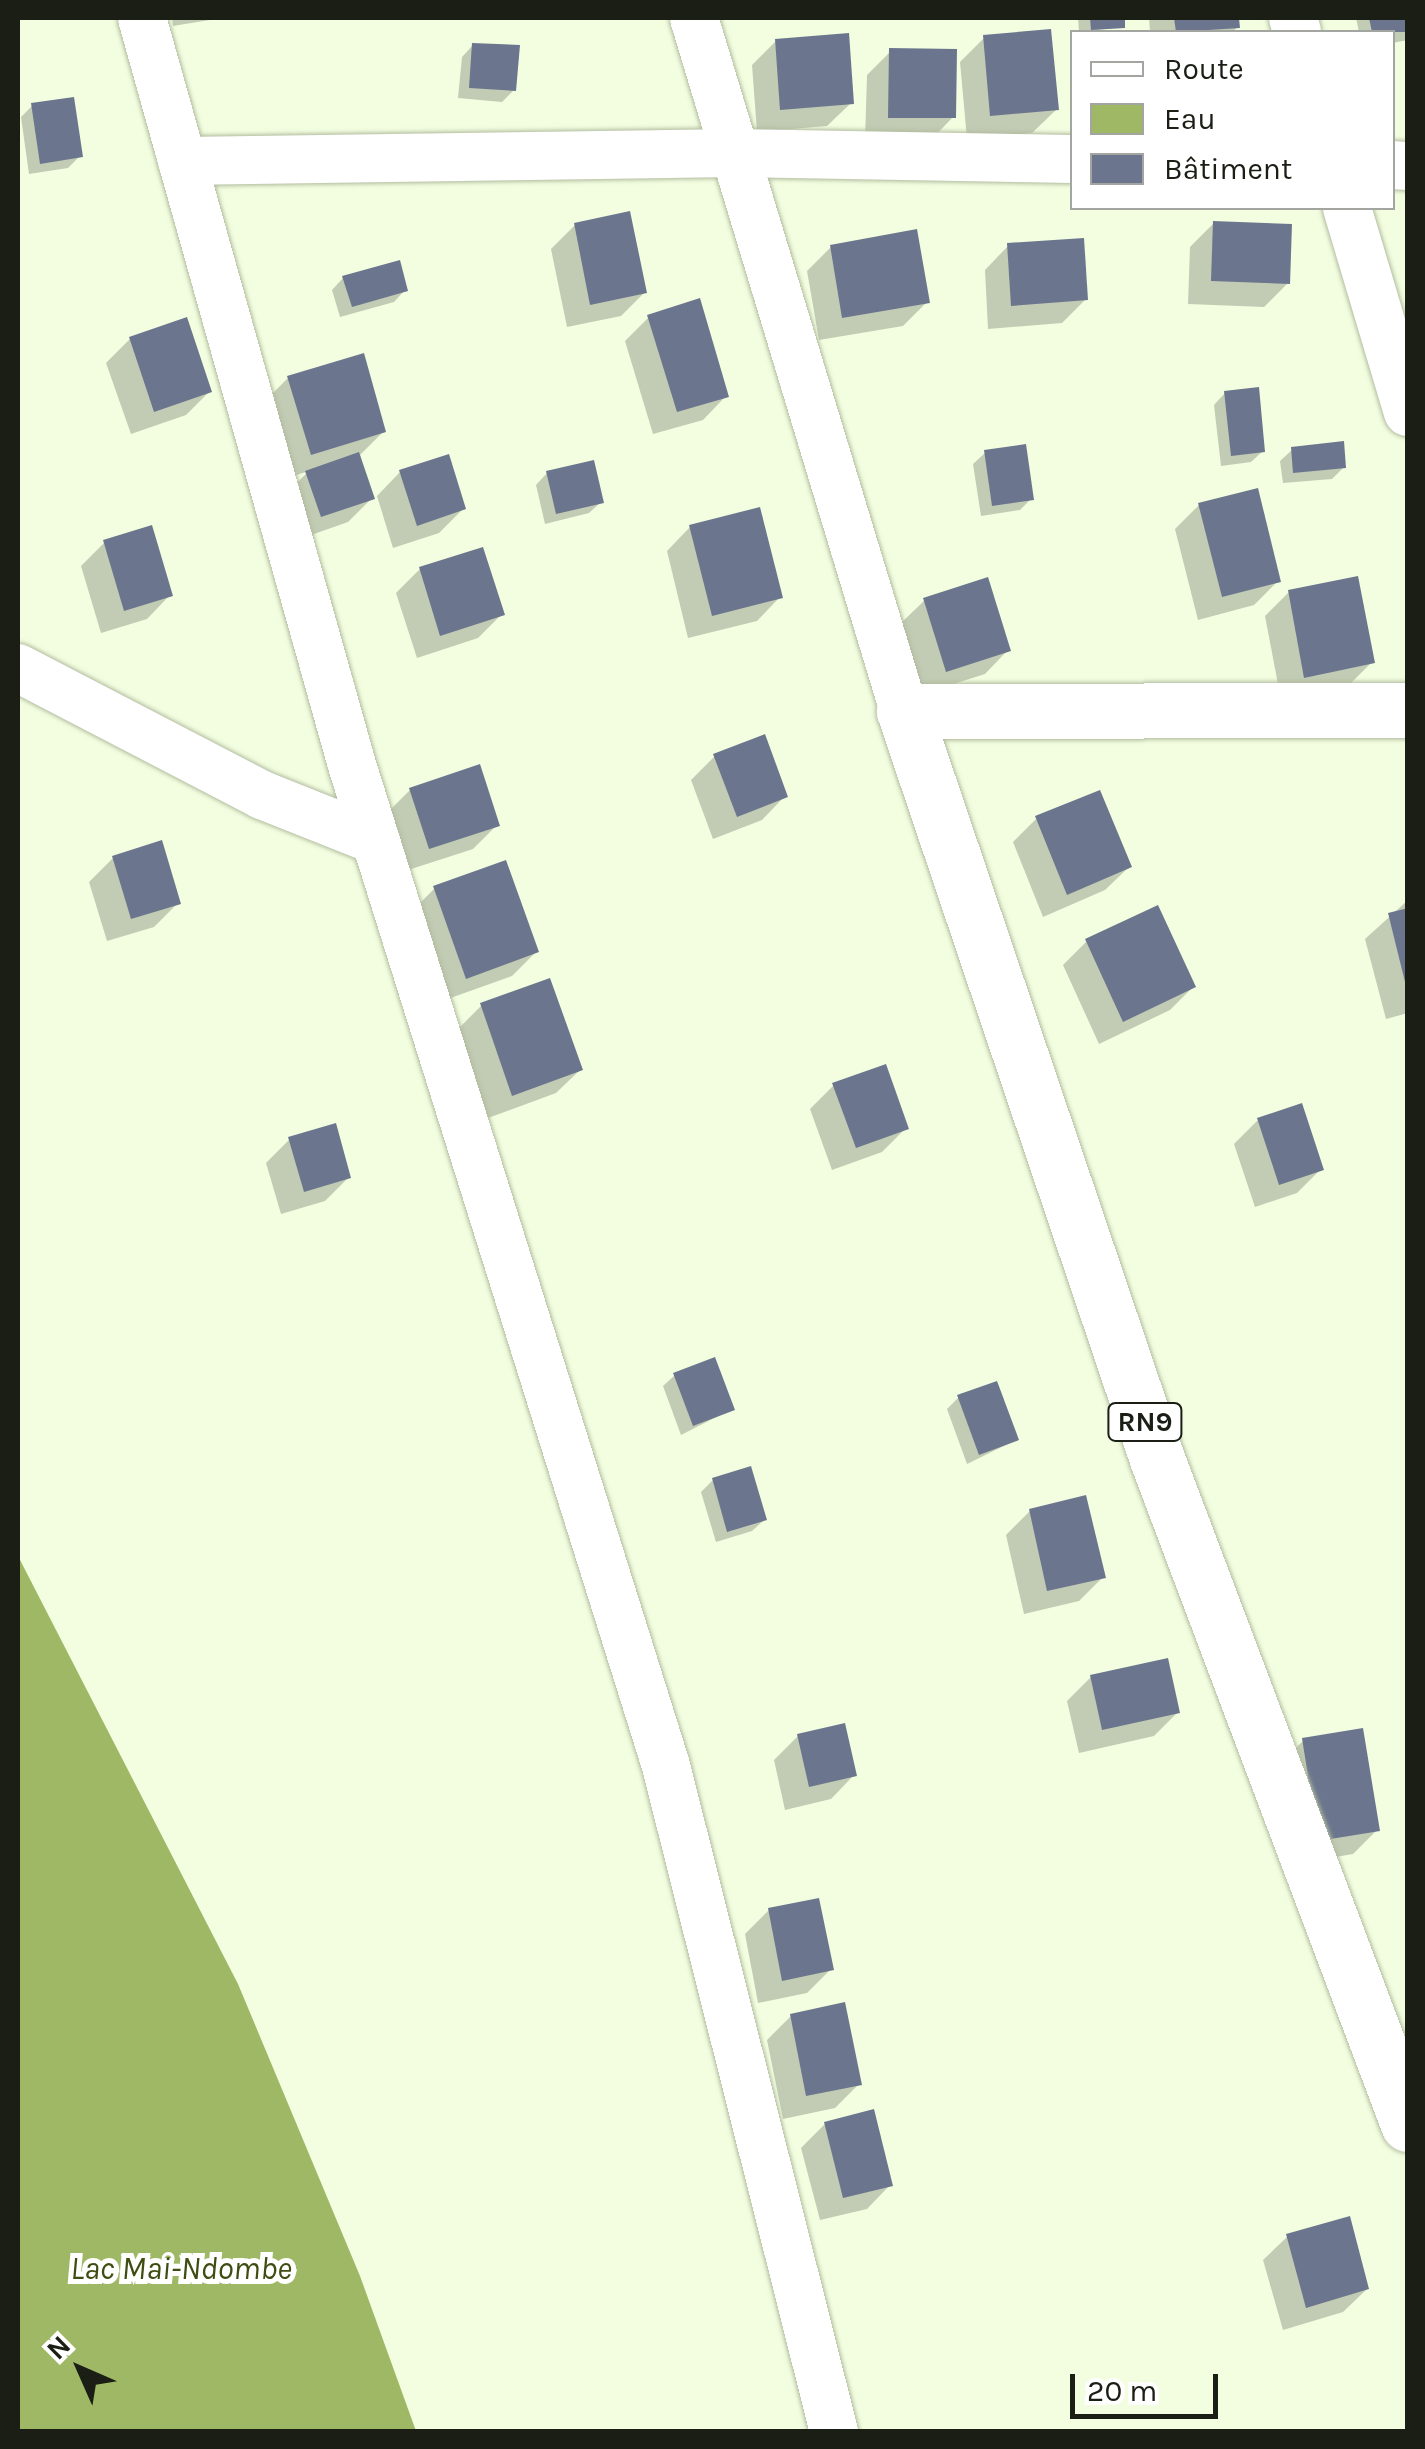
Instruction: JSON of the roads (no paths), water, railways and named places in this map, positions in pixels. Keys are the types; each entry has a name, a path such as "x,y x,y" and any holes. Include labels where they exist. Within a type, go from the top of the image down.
{"main road":[{"path":"904,711 1408,710"},
{"name":"RN9","path":"904,711 1157,1459 1408,2124"}],"street":[{"path":"142,18 376,840 666,1766 834,2432"},
{"path":"694,18 904,711"},
{"path":"182,162 735,154 1070,160"},
{"path":"1348,210 1408,412"},
{"path":"18,668 262,795 376,840"}],"water":[{"name":"Lac Mai-Ndombe","path":"18,1556 238,1984 360,2276 416,2431 18,2431"}]}
